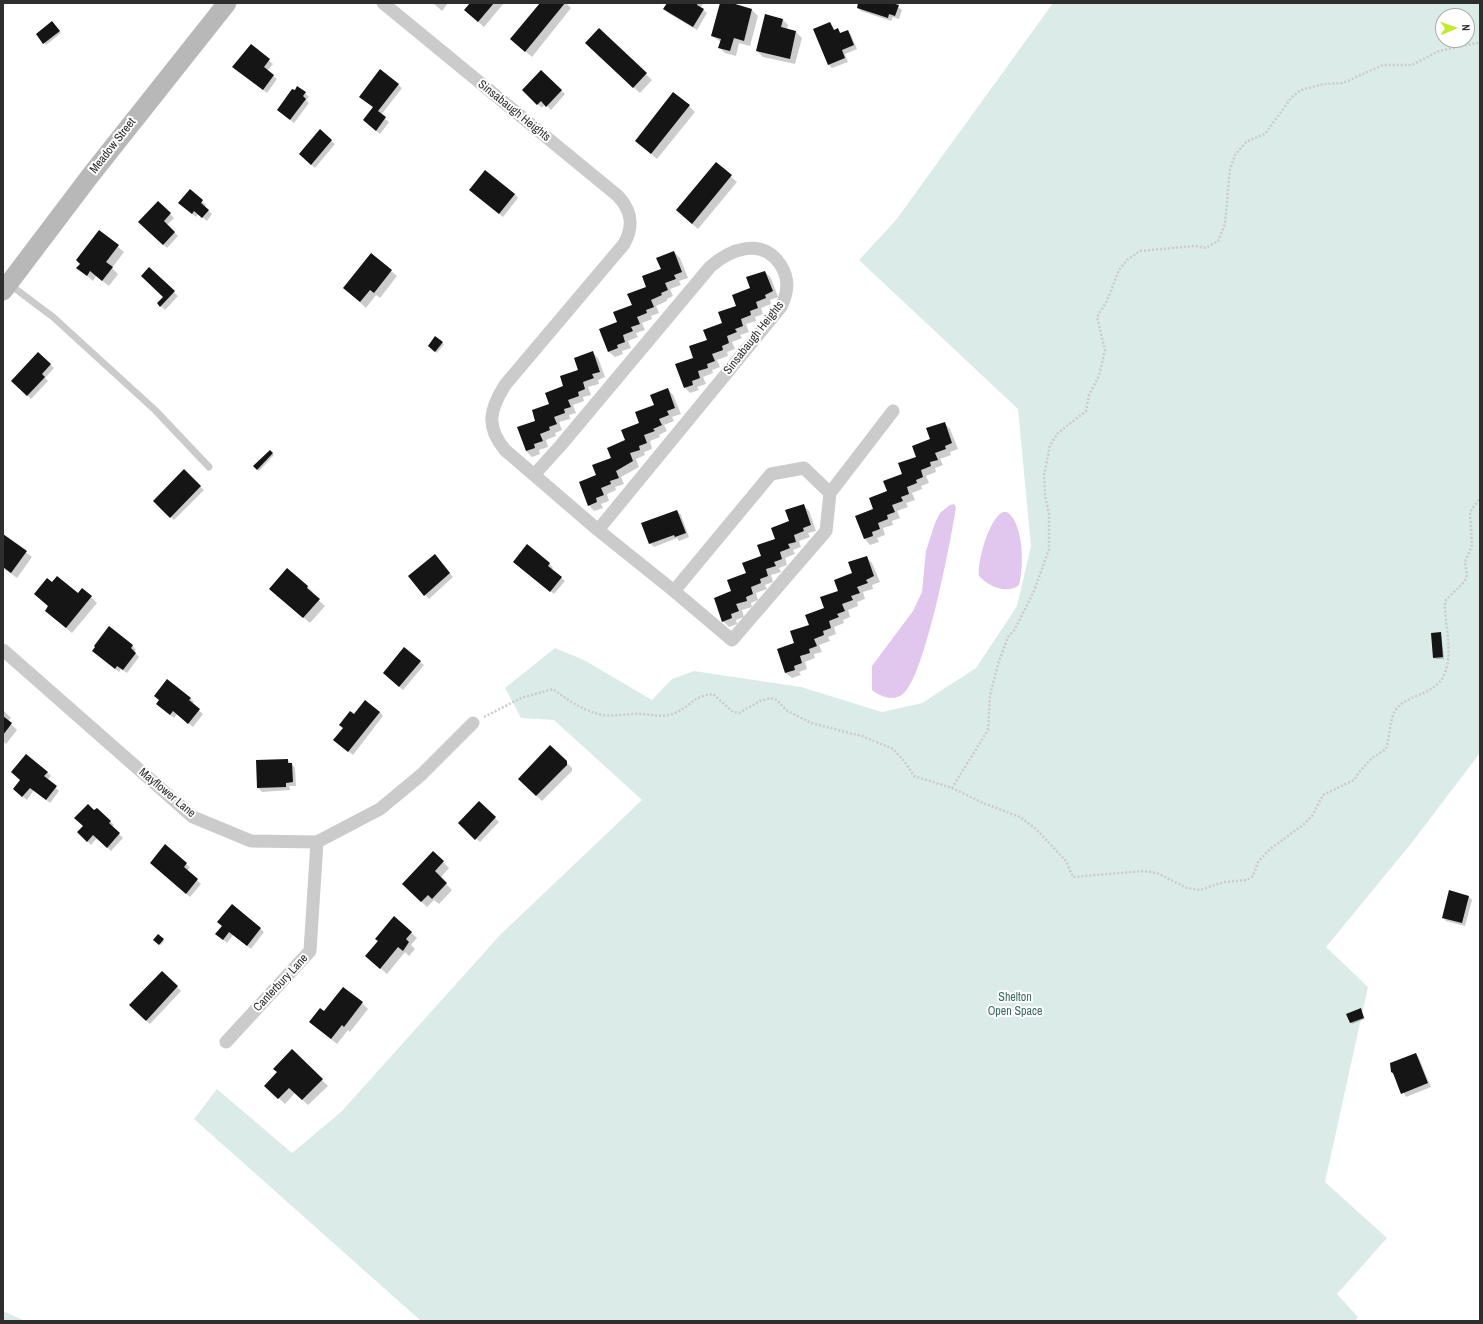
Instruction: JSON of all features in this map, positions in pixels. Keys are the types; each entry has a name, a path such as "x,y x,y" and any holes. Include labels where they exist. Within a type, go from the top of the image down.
{"street":[{"name":"Meadow Street","path":"6,288 90,176 228,3"},
{"name":"Sinsabaugh Heights","path":"383,3 618,196 627,207 630,214 630,228 624,244 505,385 495,404 492,423 497,440 505,450 598,530 732,640 826,531 830,493"},
{"name":"Sinsabaugh Heights","path":"534,475 562,445 718,260 727,254 746,248 764,250 771,254 782,268 787,281 787,294 781,307 598,530"},
{"path":"674,591 771,474 804,468 830,493 894,411"},
{"name":"Mayflower Lane","path":"3,650 193,817 251,841 317,842 380,809 421,776 473,722"},
{"name":"Canterbury Lane","path":"226,1042 310,951 317,842"}],"lane":[{"path":"6,288 53,317 155,410 209,467"}],"path":[{"path":"952,788 988,730 990,695 999,661 1008,637 1034,591 1049,549 1049,514 1045,495 1044,476 1050,445 1058,433 1086,411 1088,395 1099,376 1105,350 1097,316 1107,301 1119,270 1127,260 1140,251 1194,246 1206,248 1218,241 1225,224 1230,169 1236,155 1247,141 1265,134 1291,98 1301,90 1324,84 1343,83 1383,65 1412,65 1439,51 1477,44 1480,45"},
{"path":"473,722 521,698 553,689 568,702 580,708 602,715 641,714 661,716 674,713 694,699 713,694 733,712 739,714 760,701 770,698 777,700 786,710 811,723 862,736 893,749 905,762 914,776 952,788 983,803 1020,817 1036,829 1066,861 1073,877 1144,871 1157,874 1187,888 1200,890 1224,882 1246,880 1253,876 1258,862 1270,849 1303,825 1312,816 1322,795 1354,780 1360,770 1372,758 1386,749 1394,712 1403,703 1432,690 1443,678 1449,657 1445,601 1465,581 1467,574 1466,562 1472,545 1470,512 1480,498"}],"green space":[{"name":"Shelton Open Space","path":"1053,3 1480,3 1480,753 1410,845 1326,947 1368,987 1325,1182 1387,1238 1337,1294 1358,1317 1355,1321 421,1321 194,1119 217,1089 292,1153 341,1112 500,935 642,800 554,720 521,718 505,688 555,648 584,660 652,700 672,679 694,671 801,687 882,712 922,703 976,668 1017,606 1031,546 1018,409 859,260 896,220"},
{"path":"3,1311 25,1321 3,1321"}],"shaded area":[{"path":"954,504 956,507 943,576 920,662 911,682 903,694 895,698 883,696 872,690 872,666 913,611 922,592 926,551 935,523 940,513 950,505"},
{"path":"1003,512 1007,512 1013,518 1017,526 1020,535 1022,557 1019,585 1009,589 992,586 979,576 980,561 985,541 993,523"}],"building":[{"path":"470,3 494,3 478,22 464,10"},
{"path":"540,3 565,3 525,52 510,39"},
{"path":"667,3 698,3 697,5 704,9 693,27 663,9"},
{"path":"720,3 732,3 752,9 744,41 734,38 730,51 718,48 721,39 711,36"},
{"path":"858,3 892,3 899,5 895,16 889,14 888,18 857,8"},
{"path":"765,14 783,19 781,27 796,31 790,59 756,51"},
{"path":"52,21 60,31 43,44 36,34"},
{"path":"830,22 834,30 838,28 840,33 848,30 854,45 842,50 845,58 828,65 813,29"},
{"path":"599,28 647,73 633,88 585,43"},
{"path":"251,44 270,59 264,67 274,75 263,90 232,67"},
{"path":"380,69 399,84 378,111 386,117 376,131 363,120 373,107 359,97"},
{"path":"541,70 562,90 546,107 541,101 537,105 522,90"},
{"path":"297,86 306,92 303,96 306,99 290,120 277,110 292,89 295,90"},
{"path":"673,92 690,105 651,154 635,141"},
{"path":"320,129 332,140 311,165 299,154"},
{"path":"716,162 732,175 692,224 676,210"},
{"path":"485,170 515,194 499,214 469,190"},
{"path":"190,189 203,200 201,203 209,210 202,218 194,211 192,214 178,203"},
{"path":"158,201 171,213 164,221 175,232 163,245 138,222"},
{"path":"99,230 119,245 106,262 113,267 102,281 90,271 87,276 76,268 80,264 76,260"},
{"path":"674,251 682,272 674,275 676,279 665,283 668,290 661,293 662,295 651,300 654,307 646,310 647,313 637,317 640,324 631,327 633,331 623,335 625,342 617,345 618,348 608,352 599,329 617,322 613,312 632,305 627,294 646,287 642,276 661,269 656,258"},
{"path":"371,253 392,270 374,293 370,290 360,302 343,288"},
{"path":"149,267 175,291 160,307 157,303 163,297 141,276"},
{"path":"765,271 773,291 765,295 766,298 756,302 758,308 750,311 751,315 741,319 743,326 735,329 737,332 727,336 729,343 722,346 723,350 712,354 715,361 707,364 708,368 698,371 700,378 692,381 693,385 684,388 675,364 693,358 689,346 707,340 703,330 722,323 718,312 736,306 732,295 750,288 746,277"},
{"path":"435,336 443,342 435,352 428,346"},
{"path":"593,351 600,372 592,374 594,378 583,382 585,389 578,392 579,396 568,400 571,407 564,409 565,413 554,417 557,424 549,427 550,430 540,434 543,441 534,444 535,448 526,451 517,427 535,421 532,410 549,404 545,393 563,386 560,376 578,370 574,358"},
{"path":"38,352 51,364 42,374 45,377 27,396 11,381"},
{"path":"668,388 675,408 667,411 669,415 659,419 662,425 653,429 655,431 644,435 647,443 639,446 640,450 630,453 633,461 616,471 619,478 610,481 611,484 601,488 604,495 596,498 597,502 588,506 579,482 596,475 592,465 611,458 607,448 625,440 621,430 639,423 635,412 654,405 650,395"},
{"path":"945,422 952,443 945,446 946,449 935,453 938,460 930,462 931,466 921,470 923,477 916,480 917,483 907,487 909,494 901,497 903,501 892,505 895,512 887,515 888,519 878,523 880,529 872,532 873,536 864,539 855,516 873,509 869,498 887,491 883,481 902,474 898,463 916,457 912,446 930,439 926,428"},
{"path":"270,450 273,453 257,470 253,466"},
{"path":"184,469 201,486 170,518 153,501"},
{"path":"804,504 811,525 803,528 804,531 794,535 796,542 788,544 790,548 780,552 782,559 774,562 776,566 766,569 768,576 760,579 761,583 751,587 753,594 746,597 747,601 736,604 739,611 731,614 732,618 722,622 714,598 731,591 727,580 746,573 742,563 761,556 757,545 775,539 771,528 789,521 785,510"},
{"path":"677,510 686,533 675,537 674,535 649,544 641,523"},
{"path":"3,534 27,551 11,573 3,567"},
{"path":"527,544 550,563 548,566 562,577 550,592 513,562"},
{"path":"435,554 450,573 424,596 408,576"},
{"path":"867,556 874,576 866,580 868,583 857,587 860,593 851,596 853,600 842,604 845,611 837,614 839,617 829,621 831,628 823,631 824,635 814,639 817,646 809,649 810,653 800,656 802,663 794,666 795,670 785,673 777,649 794,643 790,631 809,625 805,615 824,608 820,597 838,591 834,580 852,573 848,562"},
{"path":"287,568 308,586 307,588 320,599 303,618 269,589"},
{"path":"57,576 78,593 82,588 92,596 66,628 45,611 48,606 34,594 47,578 52,582"},
{"path":"109,626 133,645 131,648 136,653 123,670 117,666 115,669 92,651"},
{"path":"1441,632 1443,657 1433,658 1431,633"},
{"path":"404,647 421,661 399,687 383,673"},
{"path":"167,679 191,698 189,700 200,709 188,724 173,711 170,715 156,704 159,700 154,696"},
{"path":"365,700 380,712 348,752 333,740 343,728 339,725 350,711 354,714"},
{"path":"3,716 12,723 3,735"},
{"path":"550,745 567,761 567,765 536,796 518,779"},
{"path":"26,754 48,772 44,776 57,786 46,800 30,788 22,797 13,789 20,780 11,772"},
{"path":"288,759 288,763 292,763 293,782 286,783 286,787 257,788 256,760"},
{"path":"479,801 496,817 475,840 458,823"},
{"path":"88,804 94,810 97,808 111,821 109,823 120,833 107,848 93,835 87,842 77,832 83,826 74,818"},
{"path":"165,844 187,863 184,867 198,879 186,894 150,863"},
{"path":"433,851 444,861 435,871 447,883 432,899 428,895 421,902 402,884"},
{"path":"1449,890 1469,896 1462,923 1442,918"},
{"path":"232,904 261,928 247,946 229,932 223,940 215,934 222,926 217,922"},
{"path":"394,916 412,932 406,939 409,942 403,951 398,947 380,969 365,956 378,941 375,939"},
{"path":"158,934 164,939 159,945 153,940"},
{"path":"162,971 178,986 146,1021 129,1005"},
{"path":"343,987 363,1002 344,1027 342,1025 331,1039 309,1022 320,1008 324,1011"},
{"path":"1361,1008 1364,1018 1350,1023 1346,1014"},
{"path":"292,1049 323,1079 302,1100 289,1088 278,1099 264,1086 277,1072 273,1069"},
{"path":"1416,1053 1428,1083 1401,1094 1393,1073 1391,1072 1390,1063"}]}
